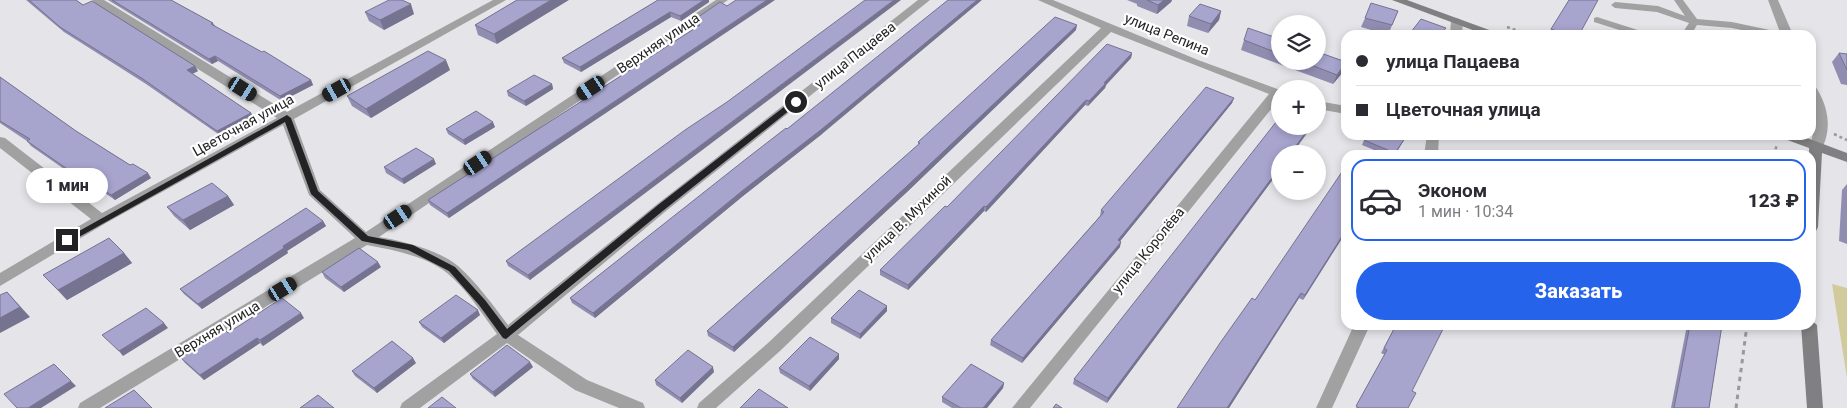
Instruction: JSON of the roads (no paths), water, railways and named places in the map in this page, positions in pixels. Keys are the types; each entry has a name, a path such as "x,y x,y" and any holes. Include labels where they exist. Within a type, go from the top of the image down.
{"main road":[{"path":"1397,0 1483,30"},
{"path":"1799,140 1847,158"},
{"path":"1809,330 1815,408"}],"street":[{"path":"97,0 108,9 213,70 287,118 314,192 365,239 410,248 452,269 482,302 506,335 581,385 637,408"},
{"name":"Цветочная улица","path":"0,280 101,220 501,0"},
{"name":"Верхняя улица","path":"86,408 365,239 723,0"},
{"name":"улица Пацаева","path":"408,408 506,335 661,208 925,0"},
{"name":"улица Репина","path":"1043,0 1194,62 1271,90"},
{"path":"1773,0 1784,30"},
{"path":"1456,30 1457,21"},
{"name":"улица В. Мухиной","path":"705,408 774,347 1109,27"},
{"path":"1816,98 1823,130 1816,147"},
{"name":"улица Королёва","path":"1020,408 1271,102"},
{"path":"1326,106 1341,109"},
{"path":"0,141 101,220"},
{"path":"1324,408 1360,330"}],"lane":[{"path":"1678,0 1694,22"},
{"path":"1615,5 1658,9 1694,22 1732,25 1756,30"},
{"path":"1597,20 1628,30"},
{"path":"1689,30 1694,22"}]}
